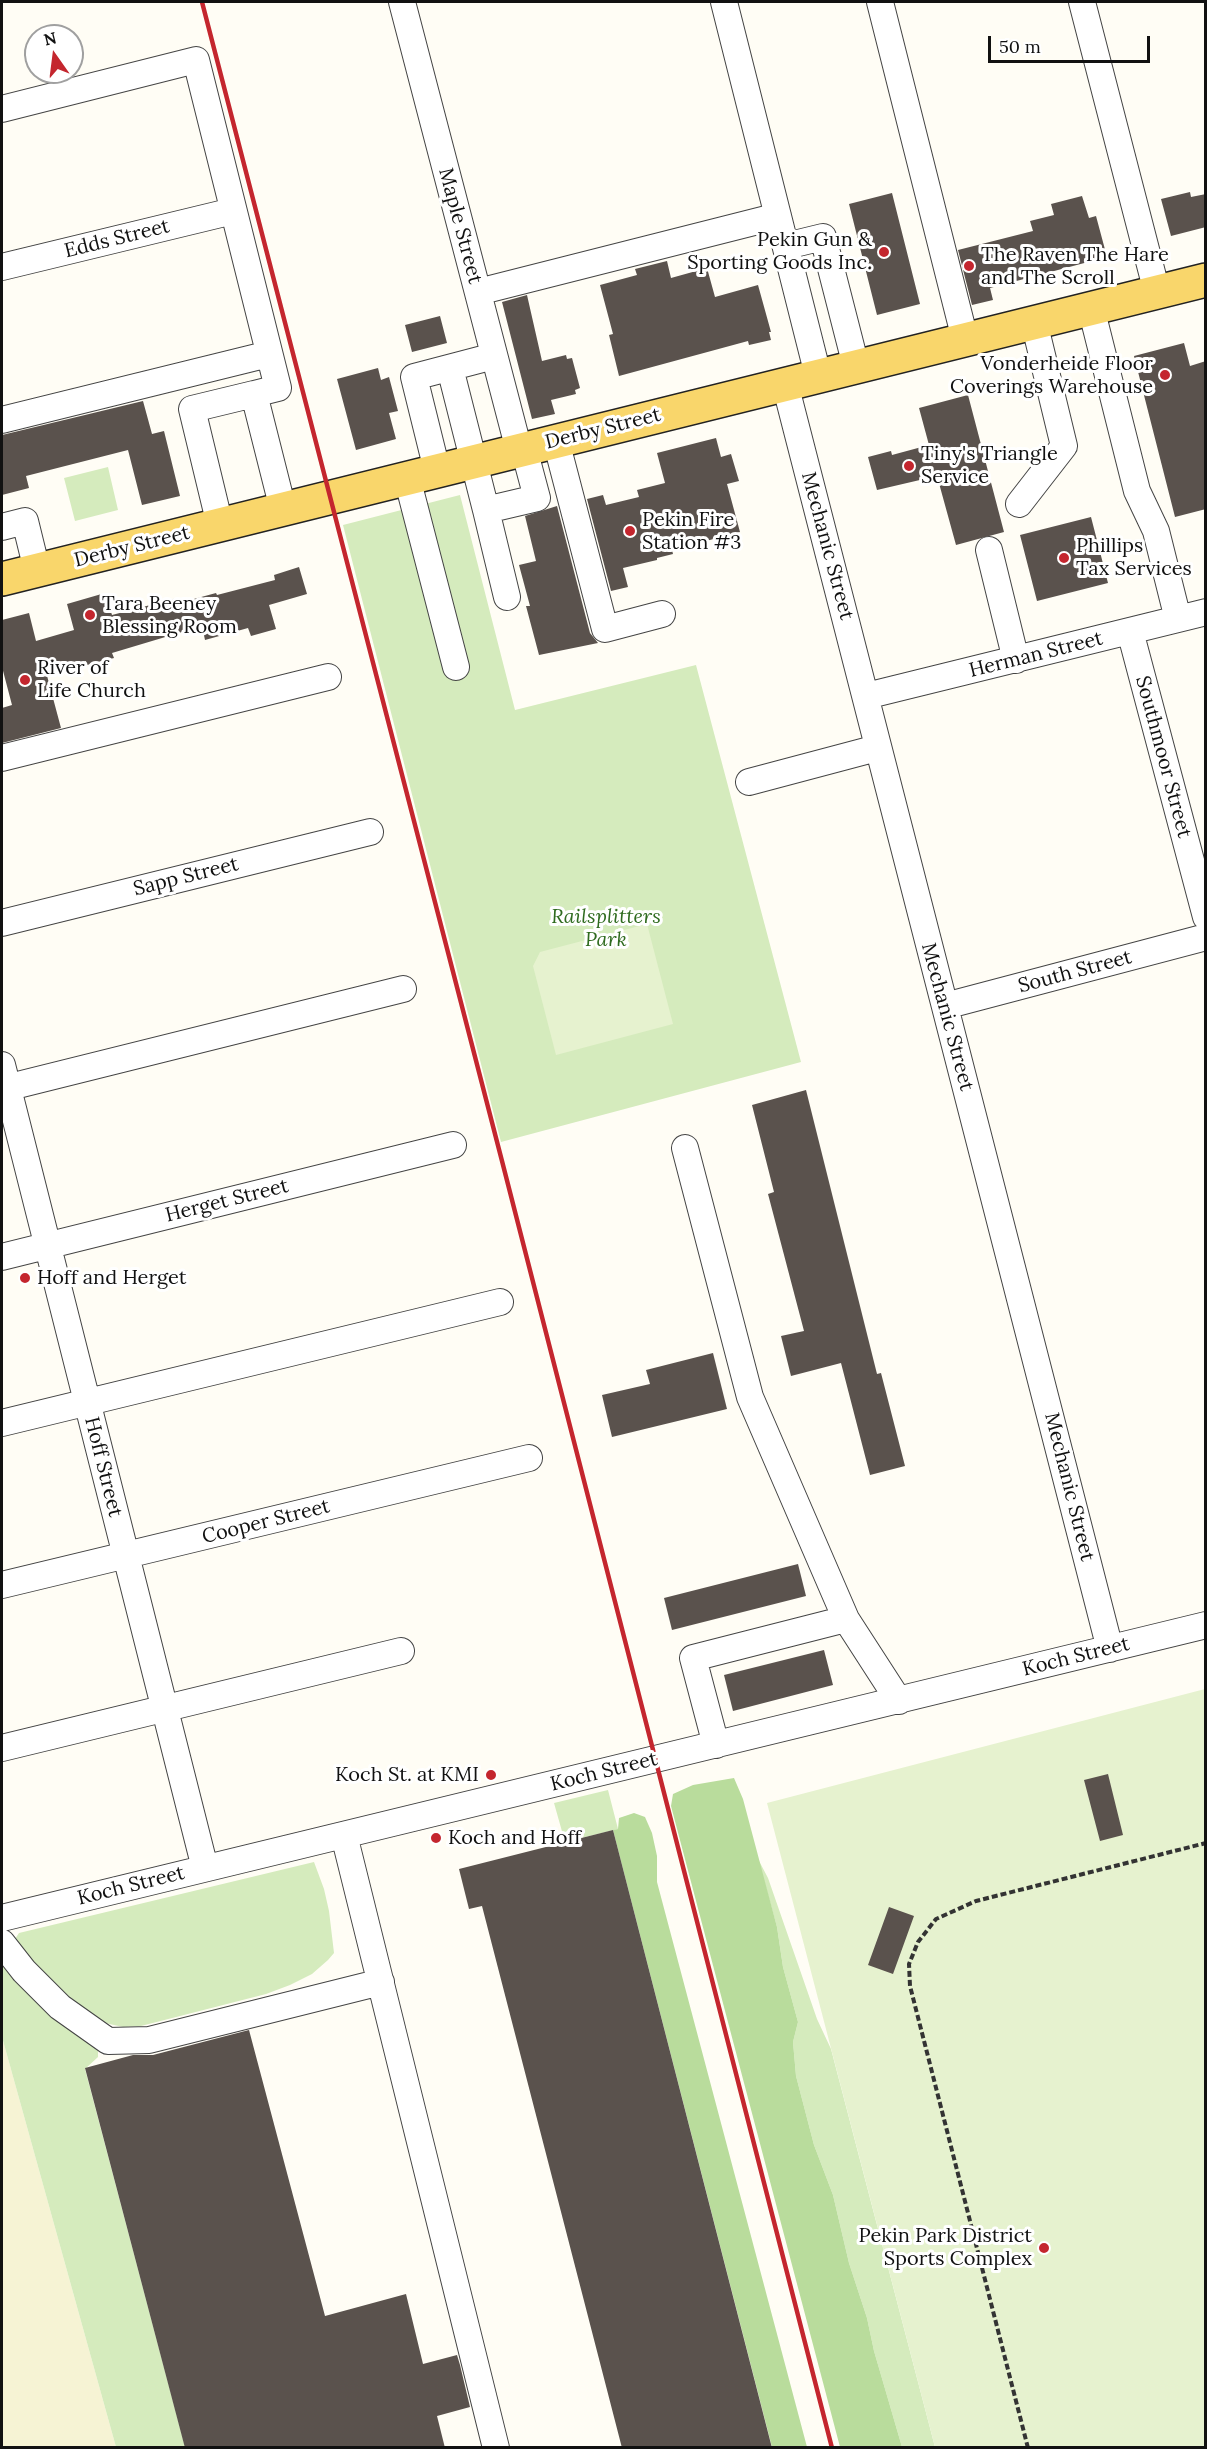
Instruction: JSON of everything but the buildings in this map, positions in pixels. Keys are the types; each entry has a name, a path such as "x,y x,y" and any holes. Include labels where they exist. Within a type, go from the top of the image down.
{"main road":[{"name":"Derby Street","path":"2,579 1206,280"}],"street":[{"name":"Maple Street","path":"402,2 494,356 537,498 486,510"},
{"path":"724,2 819,375"},
{"path":"879,2 965,339"},
{"path":"1082,2 1157,292"},
{"path":"2,109 196,60 278,388 192,410 220,525"},
{"name":"Edds Street","path":"2,267 233,211"},
{"path":"478,292 778,216"},
{"path":"786,246 823,237 856,366"},
{"path":"1091,308 1137,491 1156,531 1178,619"},
{"path":"1019,504 1064,446 1034,322"},
{"path":"2,420 269,354"},
{"path":"456,667 422,474 414,377 494,356"},
{"path":"450,368 507,597"},
{"name":"Mechanic Street","path":"785,384 1110,1649"},
{"path":"254,394 283,509"},
{"path":"556,441 605,629 662,614"},
{"path":"2,527 25,521 37,570"},
{"path":"989,550 1016,660"},
{"name":"Herman Street","path":"866,696 1206,612"},
{"name":"Southmoor Street","path":"1130,632 1206,917"},
{"path":"2,758 328,678"},
{"path":"749,782 877,748"},
{"name":"Sapp Street","path":"2,923 370,832"},
{"name":"South Street","path":"945,1006 1206,937"},
{"path":"3,1080 404,989"},
{"name":"Hoff Street","path":"3,1080 48,1246 205,1868"},
{"name":"Herget Street","path":"2,1257 453,1145"},
{"path":"685,1148 750,1397 846,1619 899,1701"},
{"path":"2,1424 500,1302"},
{"name":"Cooper Street","path":"2,1585 529,1458"},
{"path":"716,1745 693,1658 846,1619"},
{"name":"Koch Street","path":"2,1918 1206,1625"},
{"path":"2,1748 401,1651"},
{"path":"345,1836 496,2448"},
{"path":"2,1943 24,1971 60,2007 108,2041 149,2040 381,1982"}],"path":[{"path":"1028,2448 910,1986 909,1964 918,1942 936,1919 976,1901 1206,1843"}],"shaded area":[{"path":"2,2037 116,2447 2,2447"}],"green space":[{"path":"108,467 118,510 75,521 64,478"},
{"name":"Railsplitters Park","path":"460,495 515,710 696,665 801,1062 501,1142 343,525"},
{"path":"647,924 673,1024 556,1055 533,966 540,952"},
{"name":"Pekin Park District Sports Complex","path":"1205,1689 1205,2447 935,2447 767,1803"},
{"path":"734,1778 743,1799 777,1927 783,1967 798,2022 793,2042 796,2076 814,2145 833,2195 849,2263 867,2318 874,2351 902,2447 840,2447 671,1806 673,1794 693,1785"},
{"path":"608,1790 618,1829 565,1842 554,1803"},
{"path":"634,1813 645,1817 652,1833 657,1856 657,1882 807,2447 772,2447 613,1830 618,1829 619,1818"},
{"path":"758,1859 768,1878 817,2019 831,2049 935,2447 902,2447 874,2351 867,2318 849,2263 833,2195 814,2145 796,2076 793,2042 798,2022 783,1967 777,1927"},
{"path":"314,1862 329,1911 334,1953 312,1974 266,1994 141,2026 123,2027 105,2023 83,2012 52,1989 15,1939 19,1933"},
{"path":"2,1954 92,2041 98,2051 98,2057 85,2069 185,2447 116,2447 2,2037"}],"railway":[{"path":"202,2 832,2448"}],"place":[{"name":"Pekin Gun & Sporting Goods Inc.","path":"884,252"},
{"name":"The Raven The Hare and The Scroll","path":"969,266"},
{"name":"Vonderheide Floor Coverings Warehouse","path":"1165,375"},
{"name":"Tiny's Triangle Service","path":"909,466"},
{"name":"Pekin Fire Station #3","path":"630,531"},
{"name":"Phillips Tax Services","path":"1064,558"},
{"name":"Tara Beeney Blessing Room","path":"90,615"},
{"name":"River of Life Church","path":"25,680"},
{"name":"Hoff and Herget","path":"25,1278"},
{"name":"Koch St. at KMI","path":"491,1775"},
{"name":"Koch and Hoff","path":"436,1838"},
{"name":"Pekin Park District Sports Complex","path":"1044,2248"}]}
